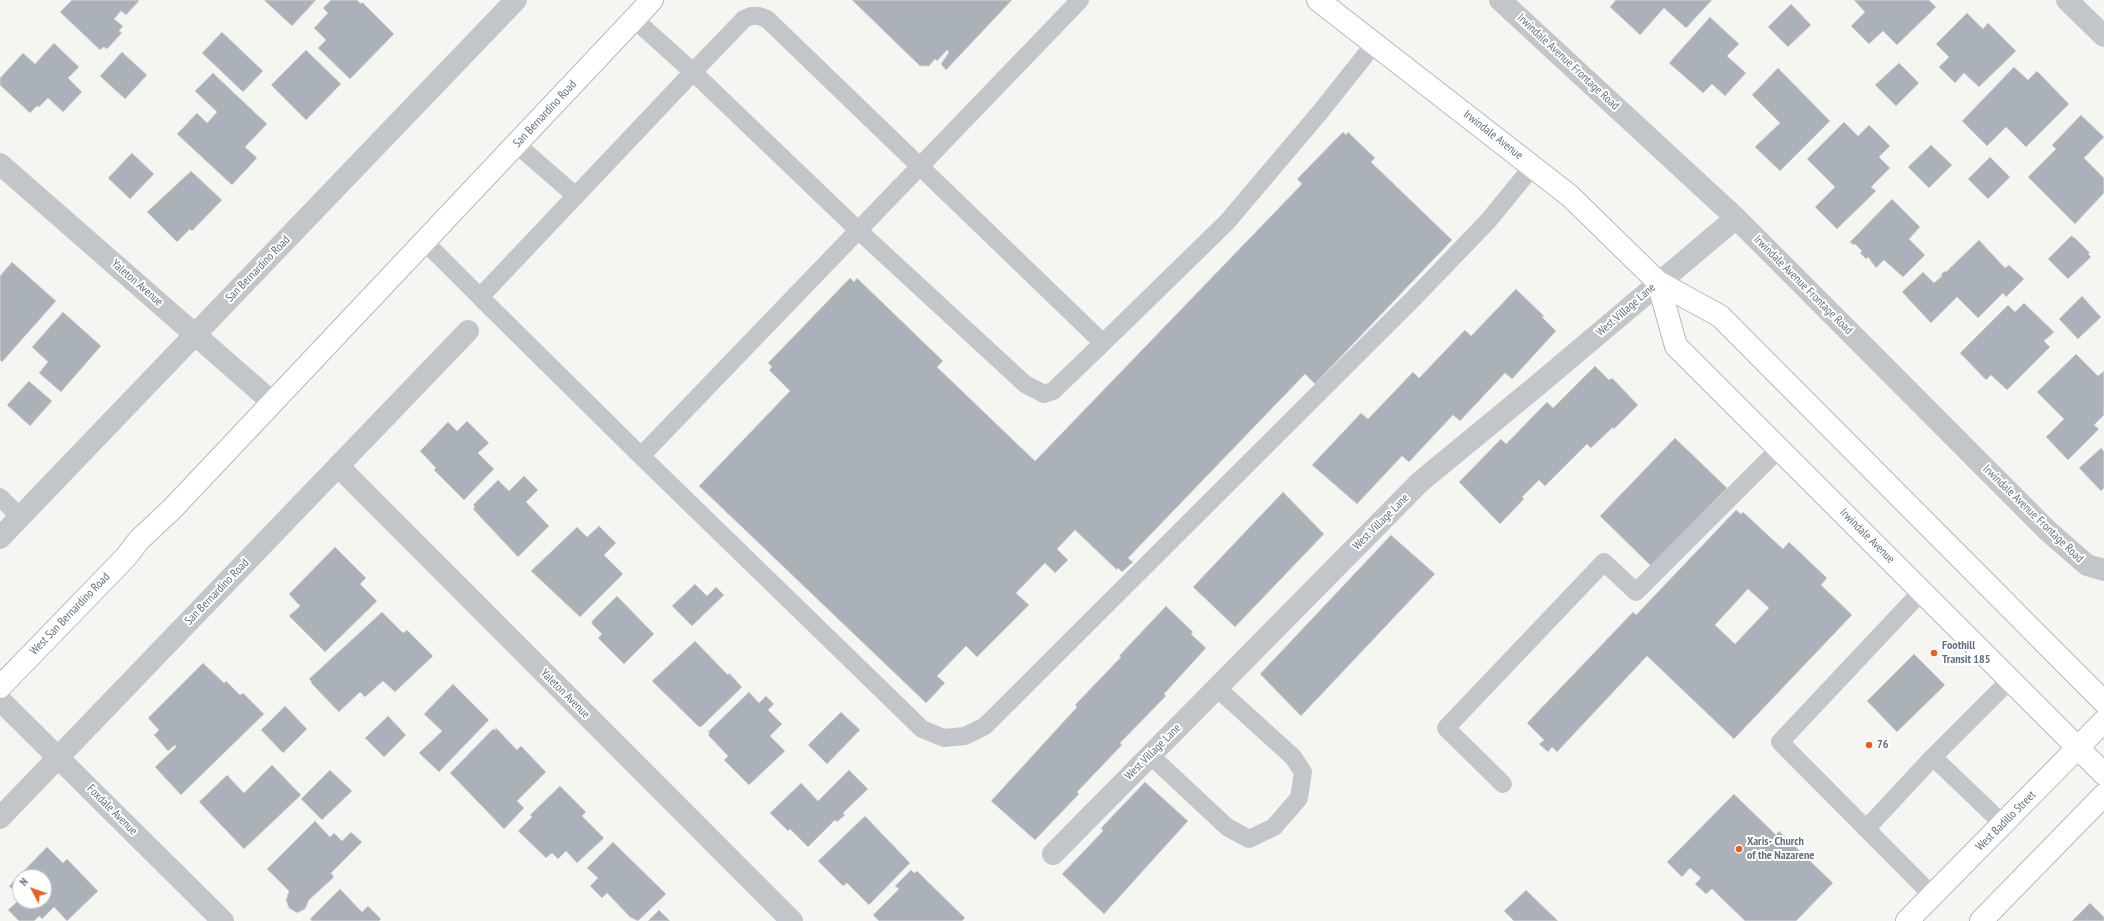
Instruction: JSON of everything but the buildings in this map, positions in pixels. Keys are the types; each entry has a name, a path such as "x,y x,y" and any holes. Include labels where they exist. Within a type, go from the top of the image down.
{"main road":[{"name":"San Bernardino Road","path":"139,540 173,508 652,0"},
{"name":"Irwindale Avenue","path":"1318,0 1570,196 1658,282 1720,316 2104,702"},
{"name":"Irwindale Avenue","path":"1658,282 1676,346 1780,448 2104,774"},
{"name":"West San Bernardino Road","path":"0,687 126,557 139,540"},
{"name":"West Badillo Street","path":"1907,921 2104,721"},
{"path":"1981,921 2104,795"}],"street":[{"name":"San Bernardino Road","path":"0,538 516,0"},
{"name":"Irwindale Avenue Frontage Road","path":"1500,0 1736,218 2048,531 2087,565 2104,570"},
{"path":"2067,0 2104,36"},
{"name":"Yaleton Avenue","path":"0,164 272,402"},
{"name":"West Village Lane","path":"1052,854 1420,482 1736,218"},
{"name":"San Bernardino Road","path":"0,818 468,332"},
{"name":"Yaleton Avenue","path":"338,466 792,921"},
{"name":"Foxdale Avenue","path":"0,700 223,921"}],"lane":[{"path":"641,456 1080,0"},
{"path":"480,296 744,19 751,16 760,16 768,19 919,167 1103,343"},
{"path":"634,19 694,72 859,230 1024,384 1044,394 1053,391 1227,222 1321,111 1375,44"},
{"path":"516,144 576,196"},
{"path":"424,241 641,456 922,729 944,738 965,736 985,726 1414,298 1488,220 1533,166"},
{"path":"1503,784 1446,728 1604,562 1636,592 1780,448"},
{"path":"0,497 20,517"},
{"path":"1922,592 1780,742 1932,895"},
{"path":"1866,829 1933,757 2010,680"},
{"path":"1150,755 1227,827 1248,839 1274,827 1299,798 1303,772 1293,757 1217,688"},
{"path":"1933,757 2003,824"}],"place":[{"name":"Foothill Transit 185","path":"1934,653"},
{"name":"76","path":"1869,745"},
{"name":"Xaris- Church of the Nazarene","path":"1739,849"}]}
